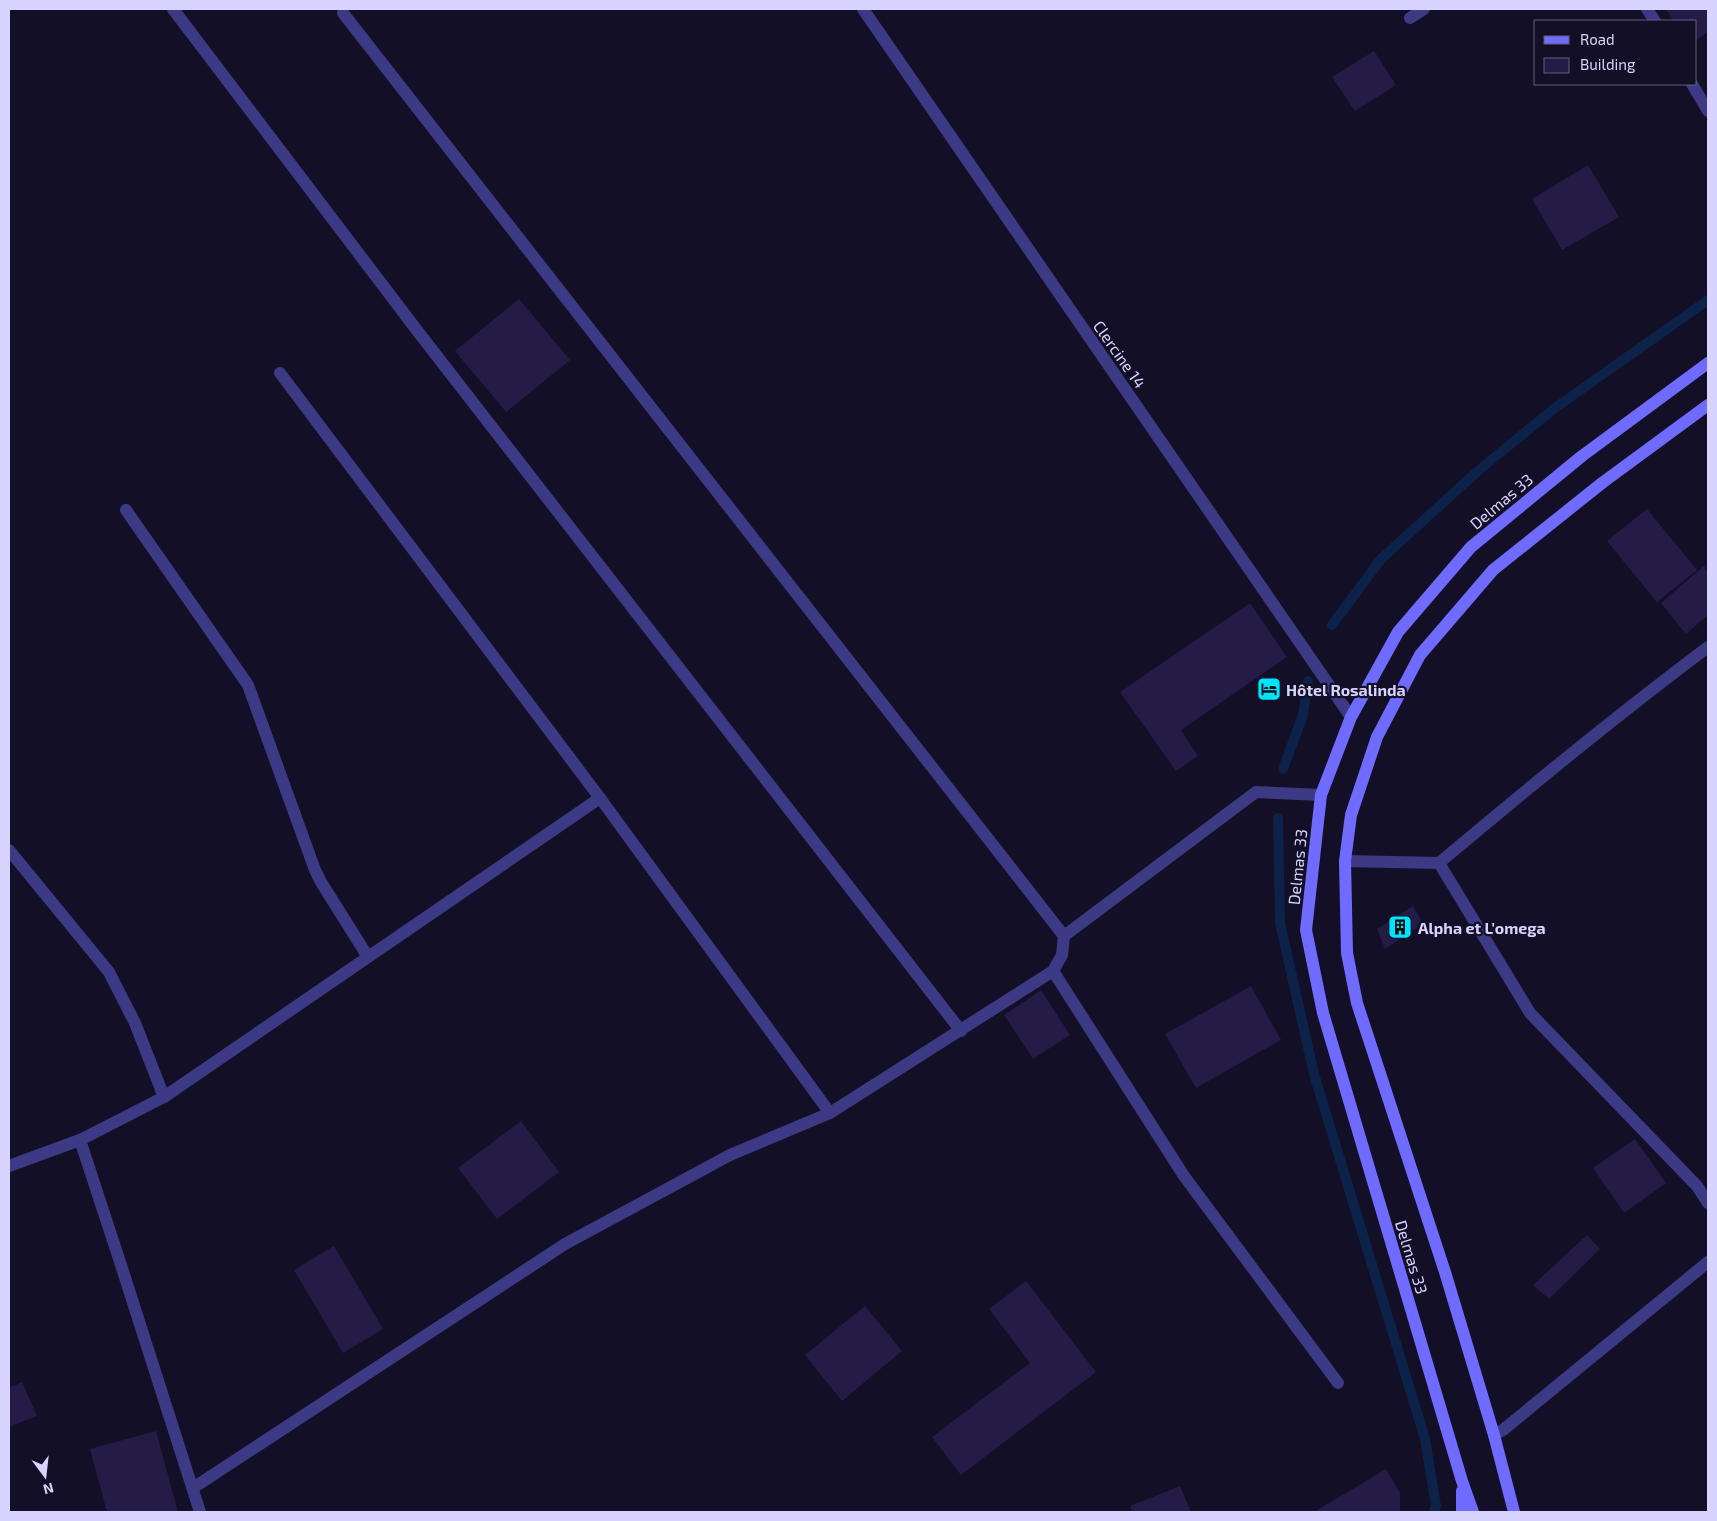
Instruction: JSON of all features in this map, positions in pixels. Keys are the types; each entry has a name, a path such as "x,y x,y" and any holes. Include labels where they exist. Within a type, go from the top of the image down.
{"main road":[{"name":"Delmas 33","path":"1473,1512 1462,1481 1323,1013 1306,930 1321,795 1351,717 1398,632 1472,547 1582,456 1708,363"},
{"name":"Delmas 33","path":"1514,1512 1494,1435 1445,1272 1357,1003 1347,953 1345,861 1352,815 1377,737 1420,655 1493,570 1602,483 1708,405"},
{"path":"1462,1481 1462,1512"}],"street":[{"path":"173,9 425,341 961,1031"},
{"name":"Clercine 14","path":"863,9 1351,717"},
{"path":"1410,18 1424,9"},
{"path":"1648,9 1654,20"},
{"path":"193,1488 565,1244 730,1155 830,1113 961,1031 1053,971 1062,955 1064,936 343,13"},
{"path":"1693,85 1708,111"},
{"path":"280,373 600,798 830,1113"},
{"path":"126,510 248,686 320,882 368,957"},
{"path":"1345,861 1439,864 1530,788 1708,647"},
{"path":"1064,936 1256,792 1321,795"},
{"path":"9,1166 80,1140 164,1097 600,798"},
{"path":"9,850 109,972 135,1023 164,1097"},
{"path":"1439,864 1530,1013 1697,1186 1708,1203"},
{"path":"1053,971 1184,1176 1338,1383"},
{"path":"80,1140 200,1512"},
{"path":"1697,1186 1708,1178"},
{"path":"1494,1435 1503,1430 1708,1262"}],"building":[{"path":"1666,9 1707,9 1708,32 1697,39 1697,20 1673,20"},
{"path":"1374,51 1396,85 1355,111 1332,77"},
{"path":"1588,165 1619,217 1562,250 1532,199"},
{"path":"519,299 570,360 506,412 455,351"},
{"path":"1647,509 1697,570 1657,602 1607,541"},
{"path":"1704,566 1708,572 1708,615 1686,634 1661,603"},
{"path":"1250,603 1287,657 1181,730 1198,756 1176,771 1120,692"},
{"name":"Alpha et L'omega","path":"1413,906 1423,924 1385,949 1377,929"},
{"path":"1251,986 1281,1040 1196,1088 1165,1034"},
{"path":"1041,990 1070,1035 1033,1059 1004,1015"},
{"path":"521,1121 559,1172 497,1219 458,1168"},
{"path":"1635,1139 1666,1183 1624,1213 1593,1168"},
{"path":"1587,1235 1600,1249 1549,1299 1533,1285"},
{"path":"334,1246 383,1329 343,1353 294,1270"},
{"path":"1026,1281 1096,1372 961,1475 932,1437 1030,1363 989,1309"},
{"path":"865,1306 902,1351 842,1401 805,1355"},
{"path":"22,1382 37,1416 9,1427 9,1388"},
{"path":"156,1431 178,1512 107,1512 90,1449"},
{"path":"1386,1469 1400,1493 1400,1512 1314,1512"},
{"path":"1180,1486 1191,1512 1132,1512 1130,1506"}],"waterway":[{"path":"1332,625 1381,559 1479,470 1555,408 1708,300"},
{"path":"1283,769 1303,715 1308,681"},
{"path":"1278,818 1280,923 1314,1074 1425,1439 1436,1506 1434,1512"}],"place":[{"name":"Hôtel Rosalinda","path":"1269,689"},
{"name":"Alpha et L'omega","path":"1400,927"}]}
